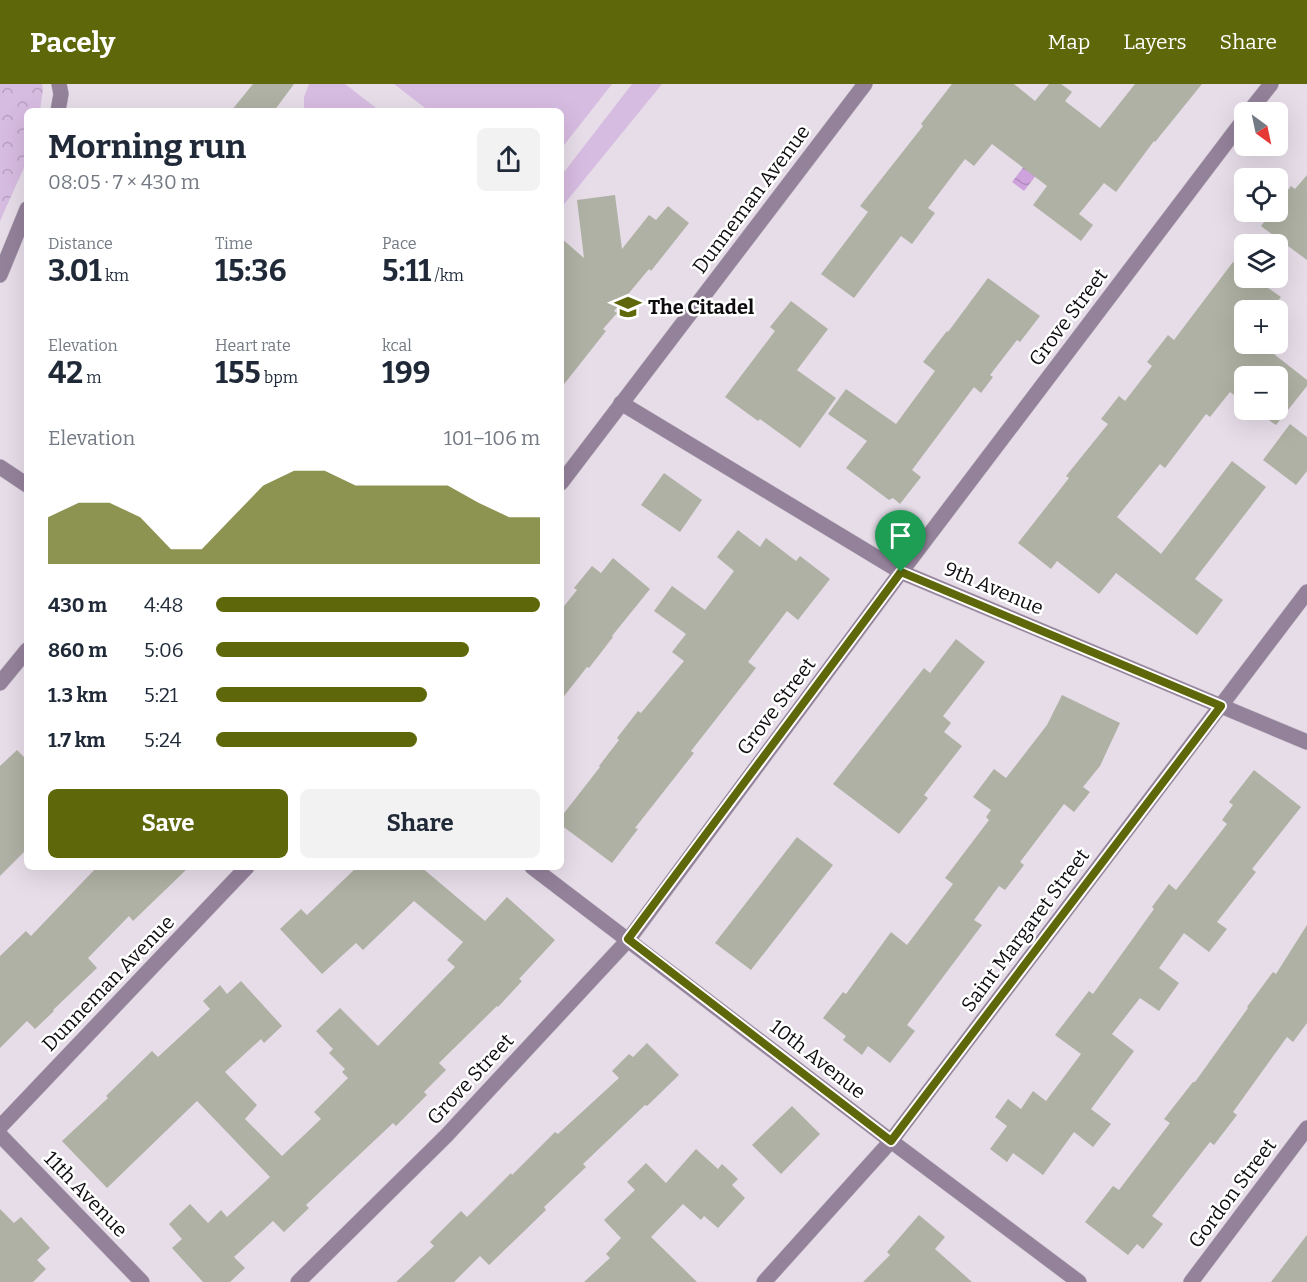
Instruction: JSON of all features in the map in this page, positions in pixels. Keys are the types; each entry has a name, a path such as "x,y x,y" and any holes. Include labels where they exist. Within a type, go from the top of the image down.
{"street":[{"path":"59,84 61,94 59,108"},
{"name":"Dunneman Avenue","path":"564,479 865,84"},
{"path":"1257,102 1271,84"},
{"name":"Grove Street","path":"298,1282 446,1136 628,939 901,572 1234,133"},
{"path":"0,275 24,216"},
{"name":"9th Avenue","path":"621,403 901,572 1307,742"},
{"path":"0,467 24,483"},
{"name":"Saint Margaret Street","path":"764,1282 891,1141 1307,592"},
{"path":"0,683 24,654"},
{"name":"Dunneman Avenue","path":"0,1127 244,870"},
{"name":"10th Avenue","path":"536,870 1079,1282"},
{"name":"Gordon Street","path":"1191,1282 1307,1128"},
{"name":"11th Avenue","path":"0,1135 142,1282"}],"green space":[{"path":"0,84 42,84 40,108 24,108 24,168 0,221"},
{"path":"309,84 345,84 376,108 304,108 304,97"},
{"path":"394,84 612,84 564,145 564,108 425,108"},
{"path":"632,84 662,84 564,204 564,172"}],"water":[{"path":"1035,152 1047,161 1024,191 1012,182"}],"building":[{"path":"253,84 294,84 276,108 233,108"},
{"path":"952,84 1014,84 1035,101 1049,84 1061,84 1072,92 1065,101 1100,128 1135,84 1202,84 1154,141 1116,192 1104,183 1079,214 1093,225 1081,241 1033,205 1047,186 992,144 974,166 965,159 928,208 935,213 912,244 901,236 854,298 821,274 868,212 860,206 923,126 921,124"},
{"path":"1307,175 1307,260 1288,246 1288,234 1272,234 1261,226 1264,222 1288,222 1288,190 1291,186 1295,189"},
{"path":"615,195 622,249 649,215 656,220 668,206 689,223 651,271 649,269 614,311 617,313 603,329 606,331 564,384 564,241 584,258 577,200"},
{"path":"1233,262 1234,288 1268,288 1281,297 1279,300 1234,300 1234,354 1274,354 1307,380 1307,386 1288,410 1288,366 1234,366 1234,395 1230,392 1210,417 1206,414 1165,468 1160,464 1117,517 1161,554 1232,461 1266,487 1195,579 1223,600 1197,635 1116,573 1099,594 1057,561 1051,569 1018,543 1069,478 1066,476 1108,424 1101,419 1119,396 1125,401 1152,366 1147,362 1168,335 1174,340"},
{"path":"988,278 1040,316 1020,342 1017,340 990,375 993,377 981,393 974,387 912,470 921,477 900,504 893,498 889,500 846,468 867,441 828,414 846,389 896,424 935,371 923,362"},
{"path":"791,301 828,329 797,370 836,398 800,448 725,397 775,331 770,327"},
{"path":"1269,420 1280,420 1276,425"},
{"path":"1290,424 1307,437 1307,471 1296,485 1263,460"},
{"path":"664,473 702,500 680,532 641,505"},
{"path":"738,530 760,547 766,538 796,561 800,556 830,579 798,620 787,611 748,662 756,668 691,751 694,753 635,828 638,829 612,863 564,827 564,813 600,767 619,740 617,738 638,711 641,713 684,661 672,652 686,634 654,611 672,586 705,610 734,571 717,557"},
{"path":"613,558 650,589 589,668 587,667 564,696 564,606 577,590 574,588 592,566 601,573"},
{"path":"956,639 985,662 943,716 951,723 944,732 962,746 924,795 928,798 899,834 833,784 924,668 930,673"},
{"path":"1062,695 1120,723 1100,766 1083,787 1090,792 1074,812 1064,804 1020,862 1024,865 1005,890 999,886 974,920 982,925 907,1025 915,1031 890,1063 868,1046 862,1055 843,1040 846,1036 823,1018 843,992 846,994 891,932 907,945 953,884 945,878 989,820 986,817 991,810 973,797 994,769 1006,778 1047,725"},
{"path":"17,750 24,757 24,852 0,876 0,766"},
{"path":"1254,770 1301,807 1252,869 1256,872 1217,922 1227,929 1209,952 1184,933 1159,968 1179,983 1159,1011 1140,998 1112,1034 1134,1051 1091,1109 1111,1124 1093,1147 1074,1132 1043,1175 1013,1153 1007,1162 990,1149 1007,1126 995,1117 1008,1099 1021,1109 1033,1091 1046,1101 1081,1054 1055,1035 1089,991 1093,994 1154,909 1152,907 1169,884 1176,890 1227,824 1222,820 1233,805 1229,802"},
{"path":"797,837 833,865 751,970 715,943"},
{"path":"94,870 186,870 133,921 129,916 88,958 97,968 54,1011 35,1029 27,1021 0,1048 0,956 26,931 31,936"},
{"path":"354,870 425,870 485,921 507,897 555,940 519,979 522,981 498,1007 439,1063 446,1070 424,1092 427,1095 396,1126 393,1123 306,1205 309,1208 284,1232 273,1221 234,1257 245,1268 230,1282 203,1282 172,1248 182,1239 169,1224 190,1204 208,1223 221,1210 227,1217 270,1177 197,1101 107,1188 62,1141 108,1098 106,1096 152,1051 158,1057 210,1009 203,1001 220,985 227,994 241,981 282,1026 264,1043 261,1039 225,1072 257,1105 245,1119 282,1156 321,1119 314,1112 348,1078 342,1072 345,1069 329,1053 333,1049 316,1031 340,1008 378,1046 455,967 447,960 463,942 414,901 363,950 356,943 322,974 280,929 301,909 307,915"},
{"path":"1307,925 1307,1023 1293,1042 1287,1037 1233,1112 1237,1115 1214,1145 1210,1142 1152,1216 1163,1224 1143,1249 1137,1244 1128,1255 1085,1222 1113,1186 1119,1190 1170,1123 1164,1119 1195,1082 1273,972 1276,974"},
{"path":"647,1043 679,1075 583,1164 586,1167 544,1207 546,1210 489,1265 480,1256 454,1282 396,1282 434,1246 430,1242 461,1211 467,1217 555,1132 558,1134 619,1078 612,1071 629,1054 633,1057"},
{"path":"792,1106 820,1134 781,1174 752,1145"},
{"path":"696,1149 718,1169 722,1164 738,1179 732,1185 745,1198 718,1228 704,1216 701,1220 683,1204 651,1237 697,1282 584,1282 610,1258 606,1254 621,1238 604,1220 635,1190 627,1182 646,1163 666,1183"},
{"path":"0,1209 14,1223 21,1217 50,1248 37,1260 46,1269 33,1282 0,1282"},
{"path":"919,1215 945,1237 935,1249 972,1282 863,1282 890,1255 887,1252"},
{"path":"1307,1235 1307,1282 1271,1282"}],"place":[{"name":"The Citadel","path":"628,307"}],"route":[{"path":"901,572 1221,706 891,1141 628,939 901,572"}]}
